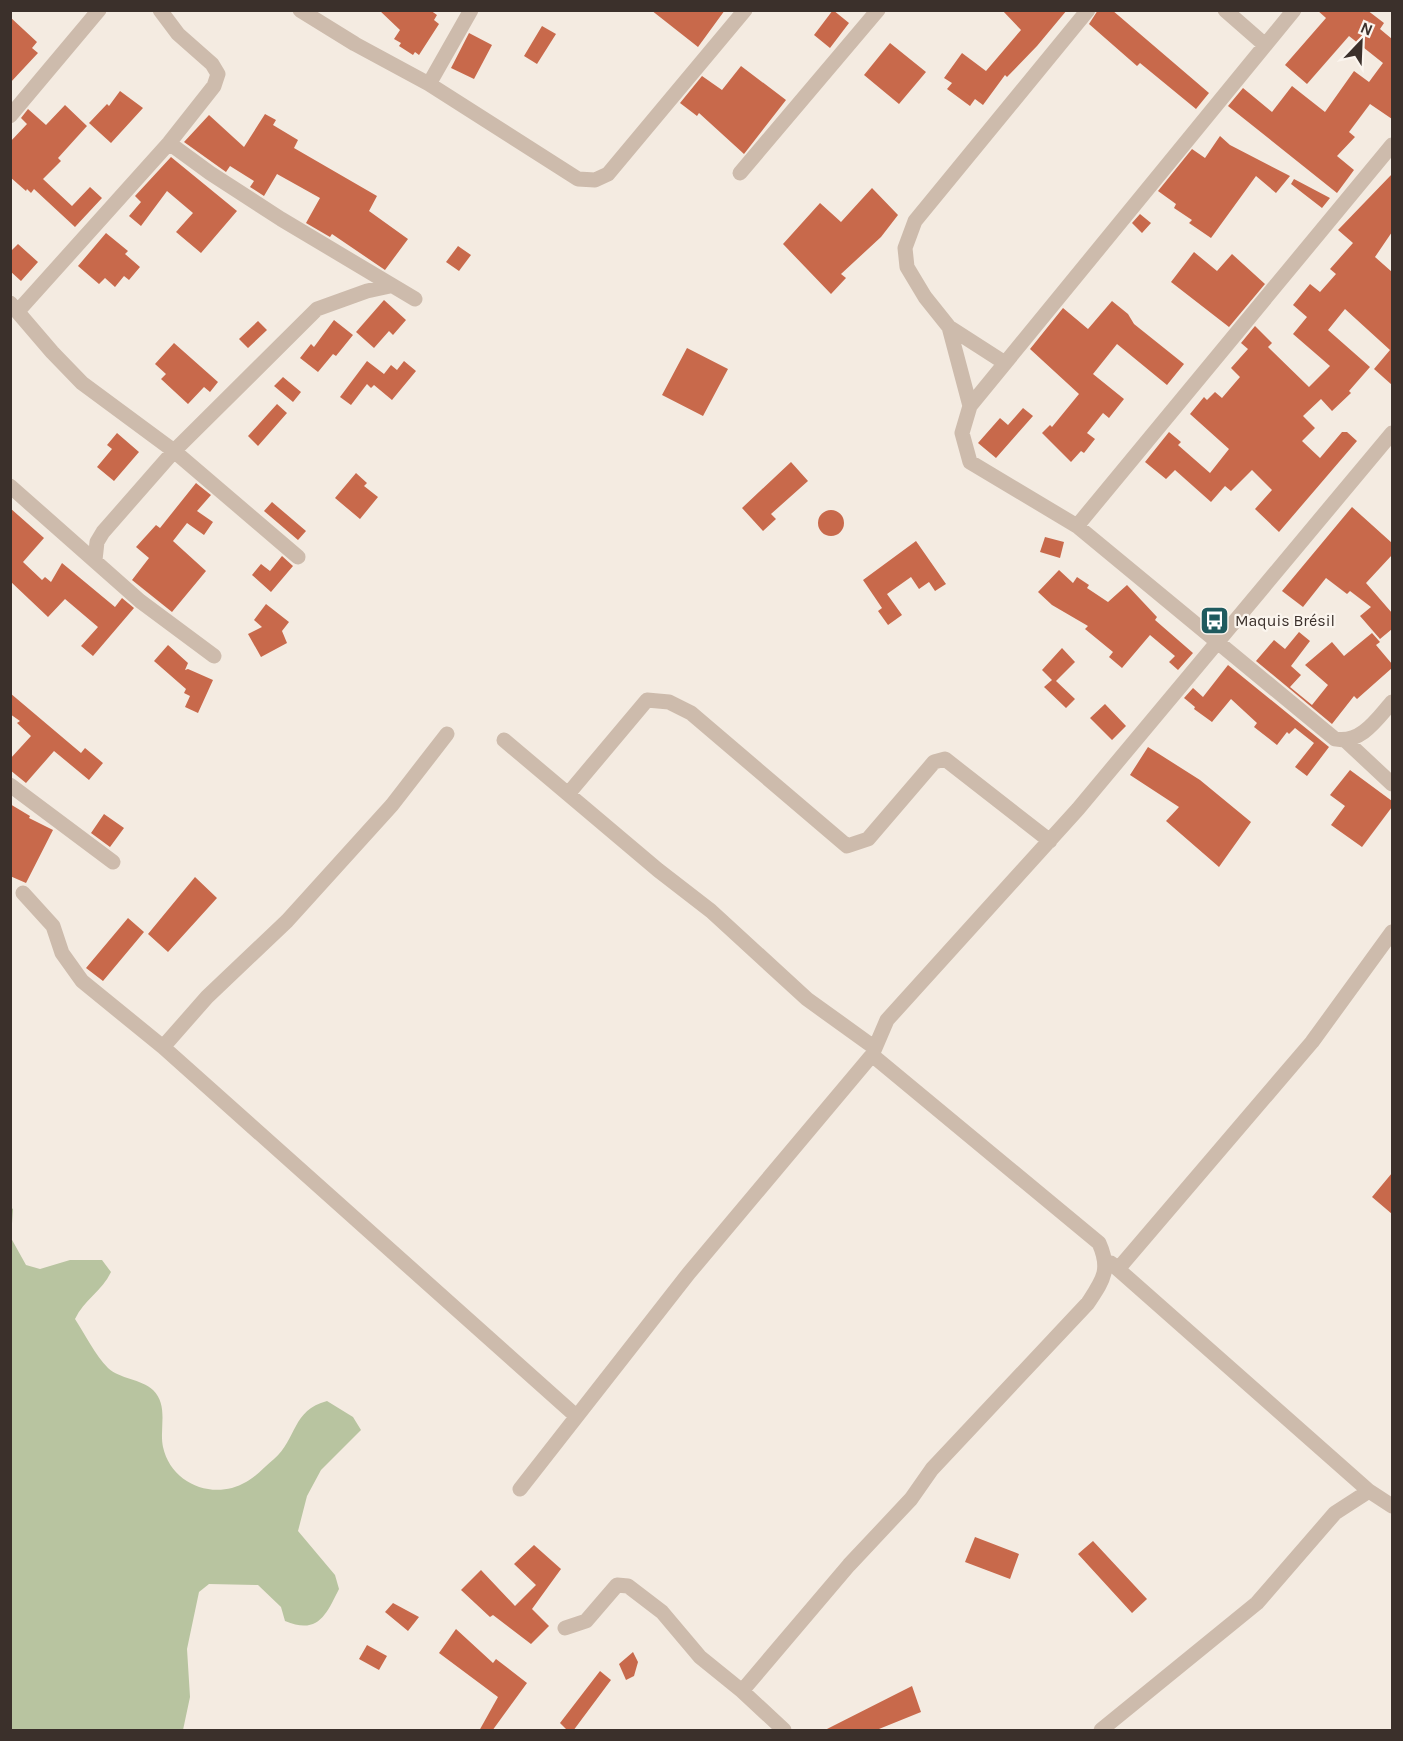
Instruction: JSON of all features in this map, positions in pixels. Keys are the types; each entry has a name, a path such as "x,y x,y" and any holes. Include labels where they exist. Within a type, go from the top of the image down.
{"street":[{"path":"10,116 99,10"},
{"path":"160,10 178,34 212,64 218,74 214,86 169,143 14,307 82,383 174,451 298,557"},
{"path":"300,10 355,44 429,84 578,179 595,180 608,174 745,10"},
{"path":"429,84 471,10"},
{"path":"740,173 878,10"},
{"path":"1005,363 950,327 925,297 907,267 905,248 915,221 1088,10"},
{"path":"1225,10 1265,45"},
{"path":"1294,10 970,406 962,433 970,462 1077,526 1335,739 1346,741 1392,784"},
{"path":"169,143 210,173 390,286 415,299"},
{"path":"1077,526 1392,146"},
{"path":"94,560 97,542 103,532 174,451 317,309 367,291 390,286"},
{"path":"950,327 970,406"},
{"path":"520,1489 689,1273 873,1051 887,1020 1126,754 1217,640 1392,433"},
{"path":"10,486 140,601 214,656"},
{"path":"568,794 647,700 669,702 691,712 847,846 868,839 934,762 945,759 1050,841"},
{"path":"1346,741 1366,731 1392,702"},
{"path":"163,1047 207,997 287,921 392,805 447,734"},
{"path":"504,740 658,870 711,910 807,999 873,1051 1099,1243 1112,1264 1369,1491 1392,1506"},
{"path":"10,785 113,862"},
{"path":"22,893 39,908 52,926 62,953 82,981 163,1047 576,1416"},
{"path":"742,1690 849,1565 911,1499 933,1469 1088,1303 1112,1264 1312,1042 1392,932"},
{"path":"1101,1731 1257,1603 1335,1513 1369,1491"},
{"path":"565,1628 586,1621 616,1585 628,1586 662,1612 700,1658 742,1690 784,1731"}],"green space":[{"path":"10,1207 13,1209 11,1238 26,1265 40,1269 70,1260 102,1260 111,1272 75,1319 94,1351 108,1368 118,1375 148,1386 158,1396 162,1410 163,1447 175,1471 184,1479 196,1486 221,1490 246,1482 281,1451 307,1411 327,1401 353,1417 361,1430 321,1470 307,1496 298,1531 335,1575 339,1589 330,1607 320,1620 313,1624 296,1625 285,1621 281,1607 258,1585 209,1584 199,1592 187,1649 190,1697 183,1730 11,1730"}],"building":[{"path":"379,10 430,10 437,15 434,20 439,24 419,55 415,52 413,55 399,46 401,43 394,39 400,30"},
{"path":"651,10 725,10 698,47"},
{"path":"833,10 849,23 830,48 814,35"},
{"path":"1002,10 1067,10 1037,46 1007,77 1005,75 983,105 975,99 970,106 947,89 952,83 944,78 962,53 986,71 1021,30"},
{"path":"1098,10 1112,10 1209,93 1196,109 1140,63 1137,66 1089,24"},
{"path":"1317,10 1367,10 1384,23 1380,29 1392,39 1392,119 1370,104 1349,132 1355,137 1337,156 1354,170 1337,193 1228,106 1243,88 1272,112 1292,86 1325,112 1354,71 1369,82 1383,63 1349,36 1307,84 1285,65 1326,18"},
{"path":"10,17 37,42 32,48 38,53 10,83"},
{"path":"542,26 556,34 537,64 524,56"},
{"path":"469,33 492,45 474,79 451,68"},
{"path":"890,43 926,72 899,104 864,75"},
{"path":"741,66 786,100 744,154 699,113 697,116 680,103 702,76 722,90"},
{"path":"120,91 143,108 111,143 89,123 107,104 109,106"},
{"path":"65,105 87,126 58,158 61,161 43,179 72,206 90,187 102,198 75,227 34,189 31,193 27,189 26,191 10,177 10,142 27,124 21,118 28,109 46,125"},
{"path":"265,114 276,120 273,125 298,140 294,148 377,196 369,211 408,239 385,270 332,234 330,237 306,223 320,198 277,174 264,196 250,187 254,181 230,166 226,172 184,142 209,115 244,147"},
{"path":"1220,136 1230,145 1290,176 1276,193 1256,176 1211,238 1189,223 1192,220 1174,208 1176,204 1158,191 1192,149 1205,158"},
{"path":"171,157 237,211 201,253 176,232 193,213 167,191 141,226 129,216 141,202 135,196"},
{"path":"1392,174 1392,232 1375,257 1392,272 1392,385 1374,369 1390,350 1345,309 1328,330 1370,367 1349,391 1351,393 1332,411 1321,399 1303,416 1315,428 1302,441 1320,458 1342,432 1347,432 1357,441 1279,532 1255,509 1272,490 1252,470 1231,491 1225,486 1211,502 1175,470 1166,479 1145,462 1169,432 1181,442 1178,445 1210,473 1229,449 1190,414 1204,397 1207,400 1215,392 1222,398 1240,377 1231,368 1248,349 1241,343 1255,326 1272,343 1268,347 1309,387 1330,366 1293,334 1307,317 1293,305 1310,284 1320,292 1336,274 1330,269 1353,243 1338,230"},
{"path":"1294,179 1330,198 1322,208 1291,184"},
{"path":"872,188 898,215 881,237 841,274 846,278 831,294 783,244 820,203 841,222"},
{"path":"1140,214 1151,223 1142,233 1132,223"},
{"path":"106,233 128,251 125,254 140,267 129,280 124,276 115,287 105,278 99,284 78,266"},
{"path":"18,244 38,262 21,281 10,271 10,252"},
{"path":"458,246 471,255 459,271 446,262"},
{"path":"1194,252 1217,271 1232,254 1265,284 1229,327 1171,282"},
{"path":"384,300 406,320 393,335 389,331 374,348 356,332"},
{"path":"1112,301 1128,314 1134,324 1184,364 1167,385 1117,344 1093,374 1124,399 1109,418 1103,413 1087,433 1095,439 1084,453 1081,451 1071,462 1042,433 1050,425 1052,427 1079,394 1030,349 1063,308 1088,329"},
{"path":"334,320 353,335 336,356 333,354 318,372 300,358 311,344 314,347"},
{"path":"258,321 267,330 248,348 239,339"},
{"path":"174,343 218,382 210,392 204,387 188,404 161,379 166,374 155,364"},
{"path":"687,348 728,369 703,416 662,395"},
{"path":"367,361 384,374 391,365 397,370 404,361 416,371 392,400 374,385 371,388 367,384 351,405 340,397"},
{"path":"283,377 301,392 293,402 274,386"},
{"path":"277,404 287,413 258,446 248,436"},
{"path":"1023,408 1033,416 996,458 978,443 1000,418 1008,425"},
{"path":"117,433 139,452 114,481 97,467 112,449 107,445"},
{"path":"791,462 808,481 771,514 776,519 763,531 742,508"},
{"path":"356,473 367,483 364,486 378,497 360,519 335,498"},
{"path":"196,483 211,495 197,511 213,522 204,535 187,523 173,541 206,571 172,612 132,580 149,558 136,547 156,525 160,528"},
{"path":"272,502 306,531 298,540 264,511"},
{"path":"1352,507 1392,543 1392,555 1366,583 1392,613 1392,629 1380,639 1360,616 1371,607 1350,591 1347,594 1326,578 1303,607 1282,591"},
{"path":"10,508 44,538 23,562 42,580 45,577 51,582 62,563 115,607 122,598 134,608 93,656 81,646 98,627 65,599 48,617 10,581"},
{"path":"831,510 840,514 844,523 840,532 831,536 822,532 818,523 822,514"},
{"path":"1045,537 1064,542 1060,558 1040,552"},
{"path":"916,541 946,584 935,591 929,582 919,589 911,577 887,594 902,615 888,625 878,611 882,608 863,580"},
{"path":"282,556 293,566 271,592 252,575 261,564 270,571"},
{"path":"1059,570 1073,583 1077,577 1089,585 1087,588 1108,602 1127,585 1157,617 1155,620 1193,653 1178,670 1169,662 1175,656 1150,635 1122,668 1109,657 1113,652 1085,629 1088,626 1052,605 1038,592"},
{"path":"266,604 289,622 282,631 287,643 261,657 248,634 262,627 254,620"},
{"path":"1299,632 1310,641 1291,666 1301,675 1290,687 1312,705 1328,685 1305,665 1332,642 1344,656 1372,633 1380,642 1376,645 1392,664 1392,668 1357,699 1354,696 1332,724 1256,661 1274,640 1285,649"},
{"path":"168,645 188,663 185,670 188,669 213,680 198,713 185,707 190,696 184,693 186,689 154,661"},
{"path":"1062,648 1075,662 1056,681 1075,699 1066,708 1044,687 1052,680 1042,670"},
{"path":"1228,665 1329,747 1307,776 1295,767 1314,743 1295,728 1289,734 1287,732 1277,745 1254,727 1257,723 1231,699 1212,722 1194,709 1195,707 1184,698 1193,688 1203,697"},
{"path":"10,693 81,753 85,748 103,763 89,780 54,751 26,783 10,770 10,759 31,736 17,723 20,721 10,714"},
{"path":"1105,704 1126,726 1112,740 1090,718"},
{"path":"1148,747 1200,780 1251,822 1219,867 1166,821 1179,807 1130,775"},
{"path":"1350,770 1392,801 1392,807 1362,847 1331,825 1345,806 1330,795"},
{"path":"10,804 30,816 29,818 53,830 26,883 10,876"},
{"path":"104,814 124,828 110,847 91,833"},
{"path":"195,877 217,898 168,952 148,934"},
{"path":"128,918 144,932 103,981 86,968"},
{"path":"1392,1173 1392,1214 1372,1197"},
{"path":"975,1537 1019,1554 1010,1579 965,1562"},
{"path":"1093,1541 1147,1599 1132,1613 1078,1554"},
{"path":"534,1545 561,1569 532,1609 549,1626 531,1644 493,1615 490,1617 461,1590 481,1570 515,1606 536,1585 514,1564"},
{"path":"393,1603 419,1617 408,1631 385,1612"},
{"path":"456,1629 493,1663 496,1659 527,1683 492,1731 479,1731 498,1697 439,1653"},
{"path":"367,1645 387,1656 379,1670 359,1659"},
{"path":"633,1652 638,1662 634,1676 626,1680 619,1664"},
{"path":"600,1671 611,1680 573,1731 568,1731 560,1723"},
{"path":"912,1686 921,1712 874,1731 823,1731"}],"place":[{"name":"Maquis Brésil","path":"1214,620"}]}
